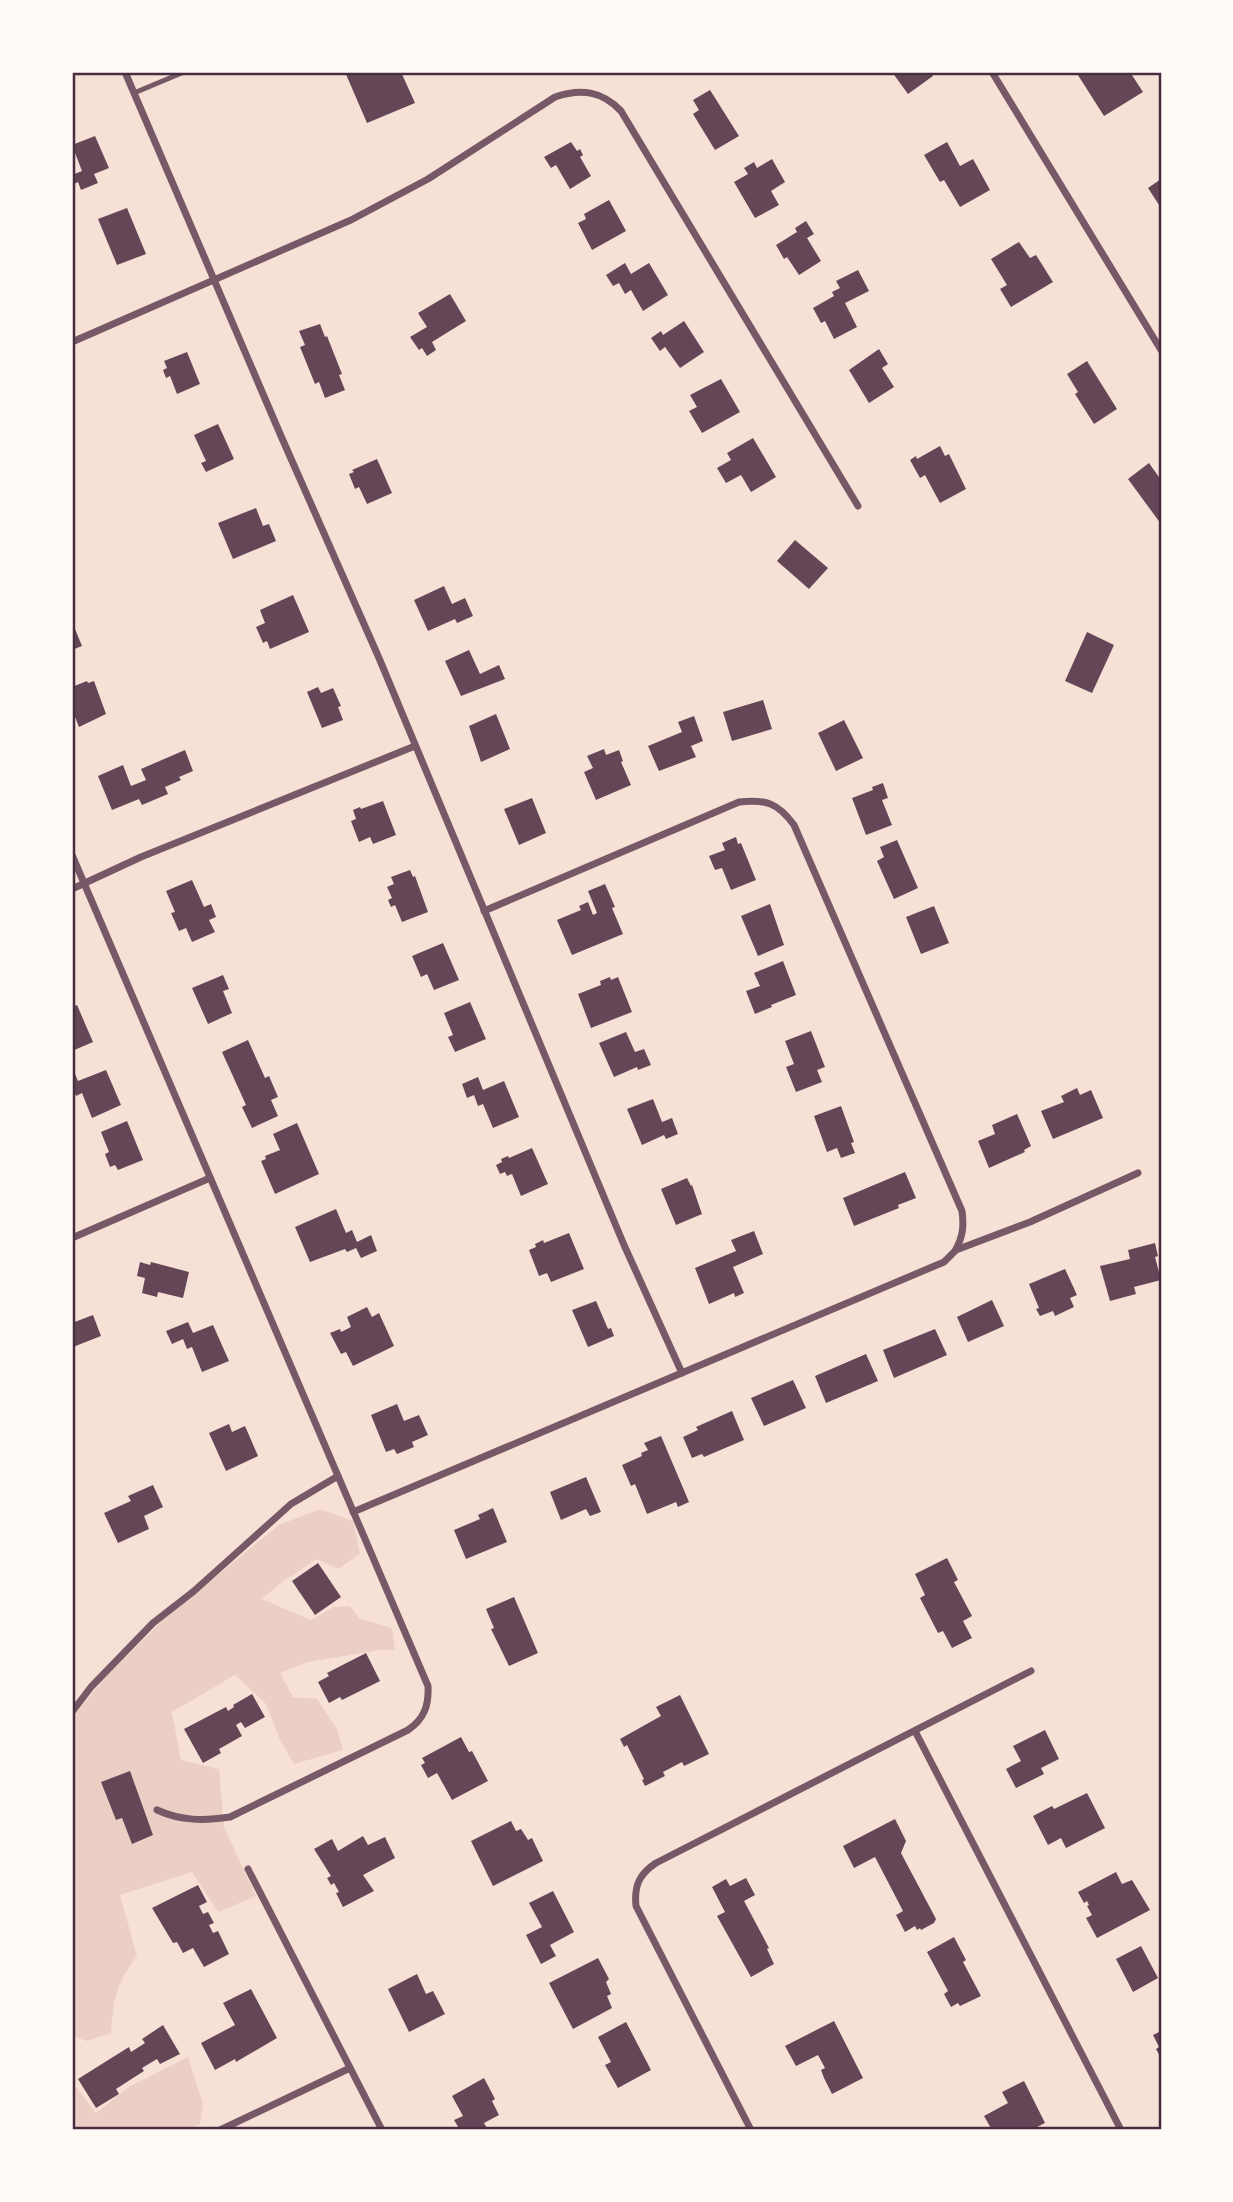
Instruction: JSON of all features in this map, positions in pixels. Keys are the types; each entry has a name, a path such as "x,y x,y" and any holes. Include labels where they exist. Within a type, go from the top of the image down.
{"street":[{"path":"125,72 415,746 624,1245 682,1373"},
{"path":"992,72 1161,351"},
{"path":"72,342 351,220 428,179 550,101 570,92 586,91 601,95 621,111 858,506"},
{"path":"72,889 327,780 415,746"},
{"path":"354,1512 944,1262 956,1250 964,1226 962,1211 794,825 779,809 757,800 739,802 484,911"},
{"path":"72,855 428,1686 425,1713 413,1727 230,1817 208,1821 186,1819 157,1810"},
{"path":"956,1250 1030,1222 1138,1173"},
{"path":"72,1238 210,1178"},
{"path":"72,1712 91,1687 153,1623 194,1591 291,1504 338,1476"},
{"path":"751,2130 645,1926 636,1906 638,1881 645,1870 1031,1671"},
{"path":"915,1731 1121,2130"},
{"path":"248,1869 382,2130"},
{"path":"220,2130 350,2068"}],"lane":[{"path":"134,93 184,72"}],"shaded area":[{"path":"320,1509 353,1521 360,1554 338,1569 317,1559 262,1599 311,1620 333,1607 350,1606 360,1619 392,1628 395,1650 308,1662 280,1673 293,1697 317,1699 337,1729 343,1750 294,1764 280,1740 266,1704 235,1675 172,1712 181,1760 219,1769 224,1827 256,1896 218,1912 192,1872 120,1895 137,1956 124,1975 117,1992 111,2033 87,2041 72,2036 72,1718 103,1680 165,1618 279,1525"},
{"path":"188,2057 203,2104 200,2124 188,2130 72,2130 72,2082 96,2113 129,2087"}],"building":[{"path":"345,72 401,72 415,103 367,123"},
{"path":"892,72 930,72 933,76 908,94"},
{"path":"1076,72 1130,72 1143,92 1104,116"},
{"path":"710,90 739,136 715,150 693,114 699,110 693,100"},
{"path":"95,136 109,168 94,174 98,183 81,190 78,182 74,184 72,179 72,175 82,171 72,145"},
{"path":"571,142 577,151 580,149 583,155 580,157 591,176 570,189 556,165 551,168 544,157"},
{"path":"947,142 960,166 973,159 990,190 960,207 944,180 940,182 924,155"},
{"path":"772,159 785,182 771,191 779,205 755,218 734,182 748,174 744,168 754,162 757,168"},
{"path":"1161,179 1161,208 1148,188"},
{"path":"609,200 626,231 592,250 578,223 586,219 584,214"},
{"path":"127,208 146,254 117,265 98,219"},
{"path":"806,221 814,234 807,238 821,261 799,275 787,257 784,259 776,245 797,232 795,228"},
{"path":"1019,242 1030,258 1036,255 1053,282 1011,307 1000,289 1007,285 991,259"},
{"path":"625,263 631,274 649,263 668,295 643,311 631,290 625,294 619,283 613,286 606,275"},
{"path":"858,270 869,291 845,303 857,327 834,339 825,321 821,323 813,308 834,296 832,292 840,288 836,281"},
{"path":"450,294 466,321 432,342 436,350 427,356 410,337 427,327 418,313"},
{"path":"684,321 704,352 680,368 665,347 660,351 651,338 661,331 663,335"},
{"path":"320,324 342,374 339,375 345,390 325,398 319,382 315,384 300,347 305,345 299,331"},
{"path":"879,349 888,364 882,368 894,387 869,403 849,370"},
{"path":"187,352 200,384 177,394 170,376 166,378 163,370 167,368 164,361"},
{"path":"1087,361 1117,409 1094,424 1075,394 1078,392 1067,374"},
{"path":"721,379 740,412 702,433 689,411 697,407 690,395"},
{"path":"218,424 234,459 206,472 201,463 206,461 194,435"},
{"path":"753,438 776,477 751,492 741,475 726,483 717,468 731,460 727,453"},
{"path":"940,446 945,456 949,454 966,489 940,503 925,475 920,478 910,460"},
{"path":"377,459 392,493 367,504 359,487 355,489 349,474 354,472 352,470"},
{"path":"1149,463 1161,480 1161,524 1128,479"},
{"path":"256,508 263,526 269,524 276,541 233,559 218,523"},
{"path":"795,540 828,568 809,589 777,561"},
{"path":"444,586 452,604 465,598 473,616 457,623 455,619 428,631 414,600"},
{"path":"293,595 309,632 270,649 267,641 263,643 256,627 265,623 260,610"},
{"path":"75,629 82,646 72,650 72,630"},
{"path":"1087,632 1114,645 1092,693 1065,681"},
{"path":"469,650 480,674 499,665 505,679 461,696 445,661"},
{"path":"94,681 106,714 79,727 72,709 72,687"},
{"path":"318,687 321,693 333,688 341,706 338,707 343,720 322,728 307,692"},
{"path":"763,700 772,729 732,741 723,712"},
{"path":"496,714 510,749 481,762 469,726"},
{"path":"694,716 703,741 691,746 696,757 659,771 648,746 682,732 678,722"},
{"path":"844,720 863,758 836,771 818,733"},
{"path":"604,749 606,755 619,750 631,785 596,800 584,772 593,768 587,756"},
{"path":"185,750 193,771 165,787 168,794 142,805 139,799 112,810 98,776 123,765 131,786 146,780 141,769"},
{"path":"883,783 888,798 882,800 892,825 866,835 852,798"},
{"path":"532,798 546,833 519,845 504,809"},
{"path":"383,801 396,835 373,844 370,837 359,842 351,821 356,819 353,810"},
{"path":"736,837 756,880 731,890 722,868 715,870 709,856 725,850 722,843"},
{"path":"897,840 918,888 894,899 877,861 884,857 880,847"},
{"path":"410,870 413,877 415,876 428,912 402,922 395,905 391,907 388,900 392,898 387,887 394,884 391,877"},
{"path":"192,880 204,907 211,904 216,917 209,920 215,932 192,942 186,928 179,931 166,891"},
{"path":"605,884 623,934 572,955 557,920 581,910 579,906 588,902 593,915 597,913 588,891"},
{"path":"770,904 784,945 758,956 741,916"},
{"path":"934,906 949,943 921,954 906,917"},
{"path":"443,943 459,980 434,990 427,974 421,977 412,956"},
{"path":"783,961 796,995 755,1014 746,991 760,986 754,973"},
{"path":"223,975 229,989 223,991 232,1013 208,1024 192,988"},
{"path":"610,977 611,980 618,977 632,1012 591,1028 578,994 601,985 600,981"},
{"path":"470,1002 486,1039 455,1052 448,1037 453,1035 444,1013"},
{"path":"77,1005 93,1042 72,1051 72,1007"},
{"path":"811,1031 825,1067 817,1070 822,1082 796,1092 786,1067 794,1064 785,1041"},
{"path":"626,1032 635,1052 644,1049 651,1065 638,1070 637,1067 614,1077 599,1043"},
{"path":"248,1040 265,1078 269,1076 278,1097 271,1100 278,1116 252,1128 242,1107 246,1105 222,1052"},
{"path":"72,1067 78,1081 106,1070 121,1105 92,1118 82,1093 76,1096 72,1085"},
{"path":"478,1077 483,1090 504,1081 519,1117 493,1128 483,1104 478,1106 474,1095 467,1098 462,1084"},
{"path":"1077,1088 1080,1095 1091,1090 1103,1118 1053,1139 1041,1111 1064,1102 1061,1096"},
{"path":"653,1099 662,1122 672,1118 678,1134 666,1139 664,1135 642,1145 627,1109"},
{"path":"841,1106 854,1142 851,1143 855,1153 841,1158 837,1148 827,1152 814,1116"},
{"path":"1017,1114 1031,1146 1024,1150 1025,1152 989,1168 978,1141 995,1134 992,1125"},
{"path":"127,1121 143,1160 118,1170 115,1165 110,1167 105,1154 109,1152 101,1132"},
{"path":"297,1123 319,1174 275,1194 261,1161 266,1159 265,1156 280,1150 273,1134"},
{"path":"532,1148 548,1184 521,1196 512,1174 500,1174 496,1165 502,1162 501,1159"},
{"path":"905,1172 916,1198 898,1205 899,1208 854,1226 843,1198"},
{"path":"687,1178 702,1214 676,1225 661,1189"},
{"path":"336,1209 346,1233 352,1230 357,1242 371,1235 377,1251 361,1258 356,1248 347,1252 345,1249 310,1262 295,1227"},
{"path":"754,1231 763,1254 733,1267 744,1293 735,1297 734,1293 709,1304 695,1268 736,1251 731,1240"},
{"path":"569,1233 584,1269 551,1282 547,1273 539,1276 529,1250 543,1240 544,1243"},
{"path":"1155,1243 1158,1256 1155,1257 1161,1280 1134,1287 1136,1294 1110,1301 1100,1266 1130,1259 1128,1250"},
{"path":"140,1262 150,1265 151,1262 189,1272 183,1298 158,1292 157,1297 142,1293 145,1278 137,1276"},
{"path":"1065,1269 1077,1295 1070,1298 1074,1307 1055,1316 1053,1311 1040,1316 1029,1284"},
{"path":"992,1300 1004,1326 968,1342 957,1317"},
{"path":"596,1301 608,1329 611,1328 614,1336 588,1347 572,1310"},
{"path":"367,1307 372,1317 379,1313 394,1346 353,1366 346,1352 341,1354 330,1333 351,1327 347,1317"},
{"path":"93,1315 101,1336 73,1347 72,1323"},
{"path":"188,1322 193,1333 213,1325 229,1361 202,1372 192,1347 187,1349 183,1339 172,1344 166,1331"},
{"path":"935,1329 947,1355 894,1378 883,1350"},
{"path":"866,1354 878,1381 826,1403 815,1376"},
{"path":"793,1380 806,1408 764,1426 751,1398"},
{"path":"397,1404 404,1421 419,1415 428,1435 412,1442 414,1447 397,1454 394,1449 386,1452 371,1415"},
{"path":"732,1411 744,1440 704,1457 702,1454 692,1458 683,1437 698,1430 696,1427"},
{"path":"229,1424 232,1432 245,1426 258,1456 226,1471 209,1433"},
{"path":"661,1436 689,1502 678,1507 676,1502 647,1514 635,1484 631,1486 622,1465 642,1456 641,1453 648,1450 644,1443"},
{"path":"586,1477 601,1512 590,1516 586,1509 561,1520 550,1492"},
{"path":"153,1485 163,1507 144,1516 149,1529 118,1543 104,1513 131,1501 128,1496"},
{"path":"493,1508 507,1542 466,1559 454,1530 480,1519 478,1515"},
{"path":"947,1558 958,1580 954,1582 972,1616 963,1621 972,1638 952,1648 943,1631 938,1633 920,1598 925,1595 915,1574"},
{"path":"318,1563 341,1597 315,1615 292,1581"},
{"path":"514,1597 538,1653 509,1666 491,1629 494,1628 486,1609"},
{"path":"366,1653 380,1681 342,1700 340,1697 329,1703 318,1682 329,1676 327,1673"},
{"path":"252,1694 265,1717 245,1728 241,1722 236,1725 242,1736 219,1749 221,1753 203,1763 184,1729 226,1707 228,1711"},
{"path":"680,1695 709,1754 684,1766 682,1762 663,1772 665,1776 645,1786 627,1745 624,1747 620,1739 661,1716 656,1707"},
{"path":"1045,1730 1059,1759 1041,1768 1044,1774 1016,1788 1006,1769 1021,1761 1013,1746"},
{"path":"461,1737 488,1781 452,1800 437,1773 428,1778 421,1765 425,1763 422,1758"},
{"path":"130,1771 153,1835 132,1844 122,1818 116,1820 101,1782"},
{"path":"1087,1793 1105,1828 1066,1848 1061,1838 1048,1845 1033,1816"},
{"path":"895,1819 906,1841 901,1853 936,1919 921,1930 917,1930 915,1926 905,1932 896,1915 903,1911 875,1857 854,1868 843,1846"},
{"path":"511,1821 516,1831 521,1829 528,1840 532,1838 543,1861 493,1886 471,1841"},
{"path":"363,1836 368,1845 385,1837 395,1858 363,1875 374,1891 343,1907 336,1893 339,1892 327,1878 331,1876 314,1849 332,1839 338,1851"},
{"path":"1116,1872 1122,1884 1132,1880 1150,1910 1097,1938 1086,1918 1092,1915 1087,1906 1089,1905 1087,1901 1084,1903 1078,1892"},
{"path":"746,1878 755,1895 744,1901 769,1948 767,1949 774,1964 751,1977 717,1916 725,1912 712,1887 726,1879 730,1886"},
{"path":"198,1885 207,1902 199,1906 203,1914 208,1912 214,1923 209,1925 213,1933 218,1931 229,1954 204,1967 193,1948 183,1953 177,1942 173,1943 152,1908"},
{"path":"553,1891 574,1932 550,1945 556,1956 541,1964 526,1935 542,1927 529,1903"},
{"path":"954,1937 966,1960 963,1962 981,1996 960,2006 958,2003 951,2007 944,1994 948,1991 927,1952"},
{"path":"1141,1946 1158,1978 1133,1992 1116,1959"},
{"path":"598,1958 609,1979 606,1982 611,1994 607,1996 612,2008 573,2029 549,1983"},
{"path":"417,1974 426,1994 433,1991 445,2014 409,2032 388,1989"},
{"path":"251,1989 277,2038 236,2062 235,2059 215,2070 201,2043 235,2025 223,2003"},
{"path":"834,2021 863,2078 832,2094 821,2070 825,2068 818,2055 796,2066 785,2046"},
{"path":"626,2022 651,2070 618,2088 605,2065 611,2062 598,2037"},
{"path":"163,2025 180,2054 160,2064 157,2059 142,2068 144,2071 116,2089 119,2094 96,2108 78,2079 129,2047 131,2052 145,2043 142,2039"},
{"path":"1161,2031 1161,2058 1153,2035"},
{"path":"484,2078 495,2099 492,2101 499,2115 484,2123 488,2130 460,2130 454,2120 463,2116 452,2096"},
{"path":"1024,2081 1045,2123 1031,2130 992,2130 984,2116 1008,2103 1002,2092"}]}
